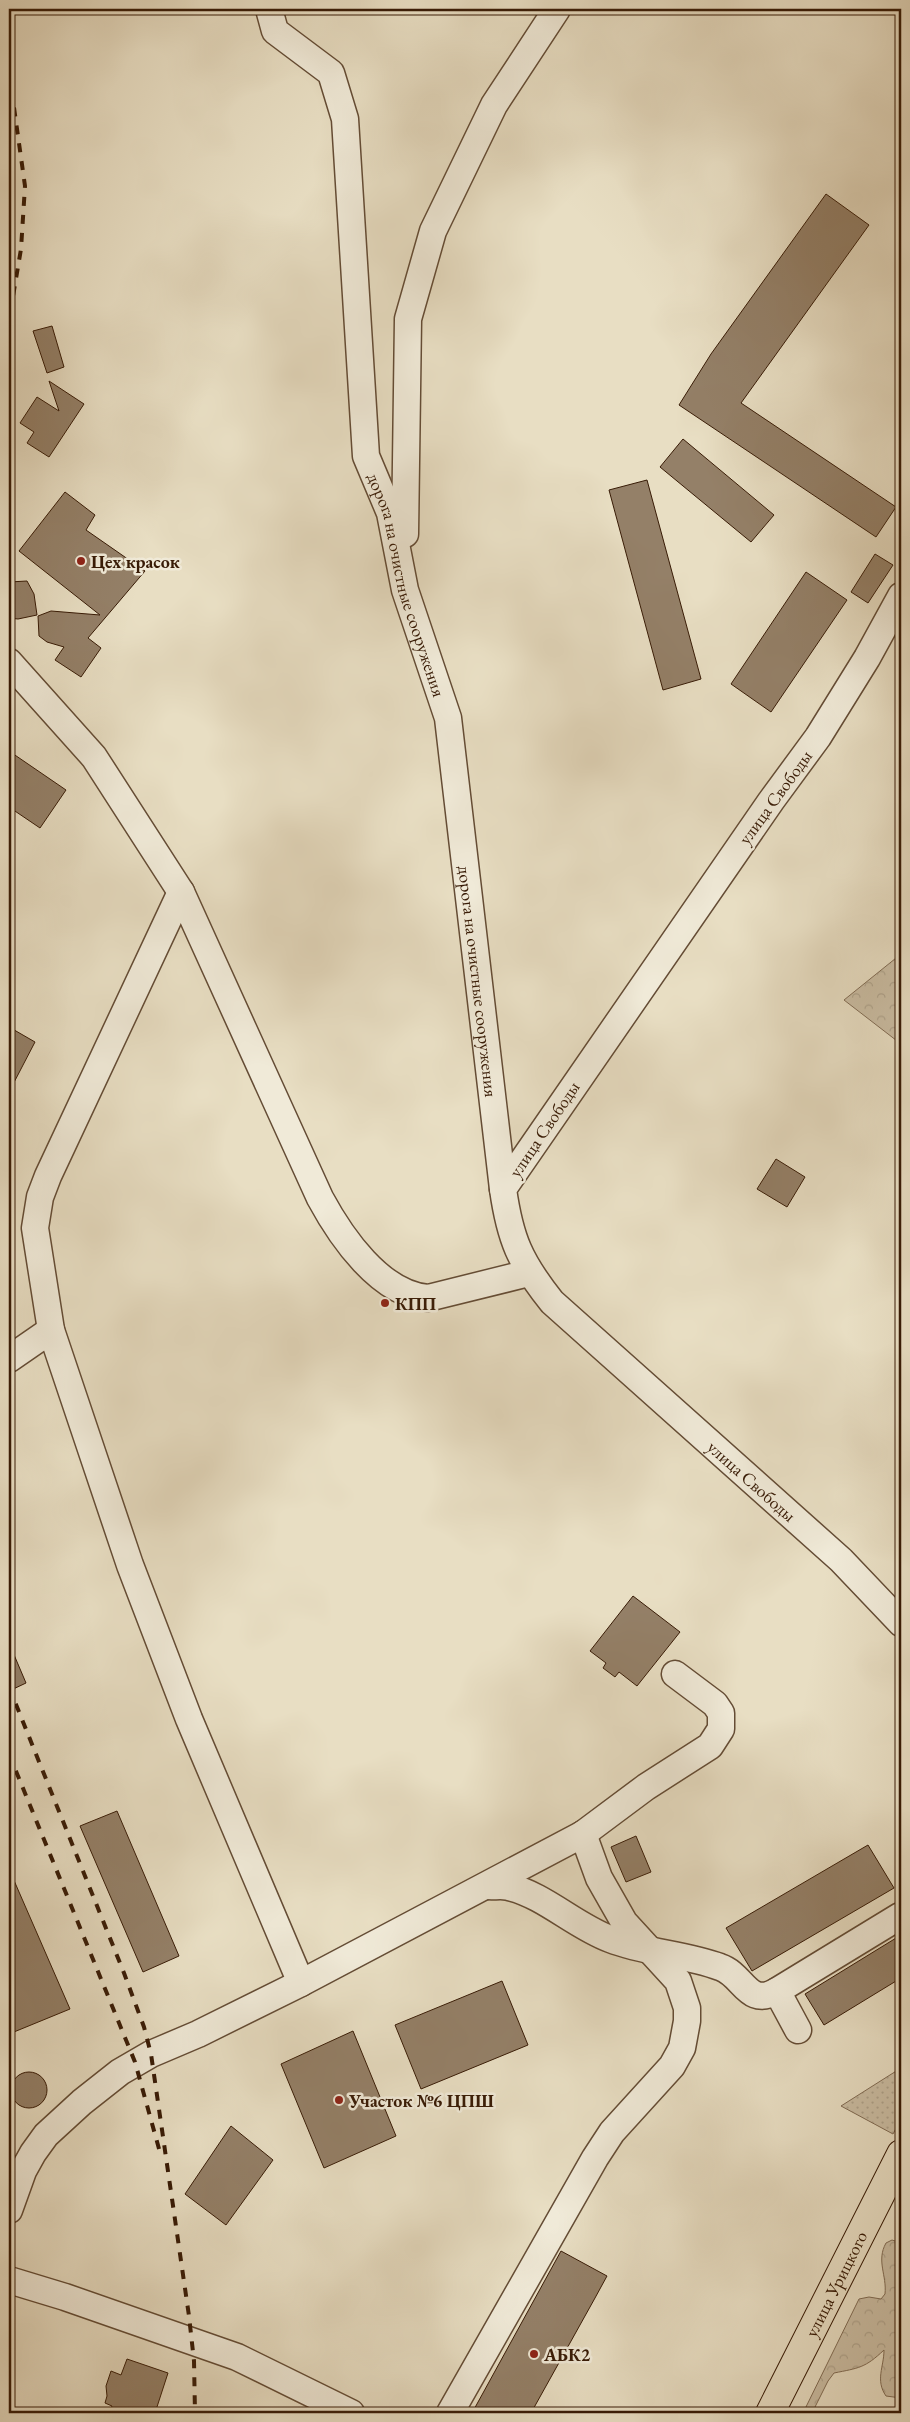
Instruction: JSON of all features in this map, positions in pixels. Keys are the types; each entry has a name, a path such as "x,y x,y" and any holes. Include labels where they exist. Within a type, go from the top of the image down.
{"main road":[{"name":"улица Урицкого","path":"770,2413 901,2154"}],"street":[{"name":"дорога на очистные сооружения","path":"269,9 275,31 331,73 345,119 366,456 390,513 405,590 448,718 503,1189"},
{"path":"405,590 404,475 408,318 433,231 494,105 556,9"},
{"name":"улица Свободы","path":"901,596 867,658 818,737 503,1189 512,1235 529,1273 552,1302 841,1560 879,1597 901,1623"},
{"path":"9,662 94,758 181,892 320,1198 347,1243 389,1282 411,1295 419,1297 428,1298 529,1273"},
{"path":"181,892 74,1116 40,1197 35,1214 36,1245 51,1330 130,1565 189,1720 301,1983"},
{"path":"9,1359 51,1330"},
{"path":"9,2210 14,2193 33,2153 58,2123 99,2088 151,2054 198,2034 301,1983 583,1834 646,1787 710,1746 718,1736 723,1720 715,1704 675,1674"},
{"path":"450,2413 599,2151 612,2132 662,2079 682,2048 687,2021 684,1994 678,1981 624,1922 599,1878 583,1834"},
{"path":"486,1886 508,1887 527,1894 594,1933 653,1952 723,1968 732,1973 745,1988 760,1996 767,1996 777,1991 900,1916"},
{"path":"777,1991 798,2030"},
{"path":"9,2280 66,2297 237,2357 351,2413"}],"green space":[{"path":"901,954 901,1044 844,1000"},
{"path":"901,2068 901,2119 893,2134 841,2106"},
{"path":"892,2240 901,2243 901,2398 886,2396 883,2390 881,2373 884,2350 861,2366 834,2373 812,2413 803,2413 859,2299 869,2297 881,2299 885,2294 882,2256 886,2243"}],"building":[{"path":"826,194 869,225 741,403 896,507 876,537 679,405 711,354"},
{"path":"52,326 64,367 47,373 33,331"},
{"path":"49,381 84,404 49,457 27,443 34,432 20,423 37,397 59,411"},
{"path":"683,439 774,515 751,542 660,467"},
{"path":"647,480 701,679 663,690 609,490"},
{"name":"Цех красок","path":"65,492 95,515 86,530 145,571 88,638 101,648 81,677 55,660 64,647 47,642 39,636 38,616 51,611 100,615 19,551"},
{"path":"875,554 893,565 868,603 851,592"},
{"path":"806,572 847,600 771,712 731,684"},
{"path":"27,581 34,594 37,615 18,619 9,618 9,582"},
{"path":"9,751 66,790 40,828 9,807"},
{"path":"9,1027 35,1042 9,1092"},
{"path":"776,1159 805,1177 787,1207 757,1189"},
{"path":"633,1596 680,1632 637,1686 619,1672 615,1677 603,1668 606,1663 590,1651"},
{"path":"9,1643 26,1683 9,1691"},
{"path":"117,1811 179,1956 143,1972 80,1826"},
{"path":"636,1836 651,1872 626,1882 611,1847"},
{"path":"868,1845 894,1888 752,1971 726,1928"},
{"path":"9,1869 70,2009 9,2034"},
{"path":"901,1935 901,1978 824,2025 805,1994"},
{"path":"502,1981 528,2045 421,2089 395,2025"},
{"name":"Участок №6 ЦПШ","path":"353,2031 396,2136 324,2168 281,2064"},
{"path":"29,2072 36,2073 42,2077 46,2083 46,2097 42,2103 36,2107 29,2108 22,2107 16,2103 12,2097 11,2090 12,2083 16,2077 22,2073"},
{"path":"231,2126 273,2160 226,2225 185,2194"},
{"name":"АБК2","path":"561,2251 607,2276 595,2298 531,2413 472,2413"},
{"path":"127,2359 168,2373 155,2413 109,2413 112,2406 105,2403 107,2396 106,2386 111,2371 121,2375"}],"railway":[{"path":"9,72 25,186 21,249 9,320"},
{"path":"9,1687 124,1973 144,2027 151,2054 189,2316 194,2361 195,2413"},
{"path":"9,1754 135,2062 161,2156"}],"place":[{"name":"Цех красок","path":"81,561"},
{"name":"КПП","path":"385,1303"},
{"name":"Участок №6 ЦПШ","path":"339,2100"},
{"name":"АБК2","path":"534,2354"}]}
